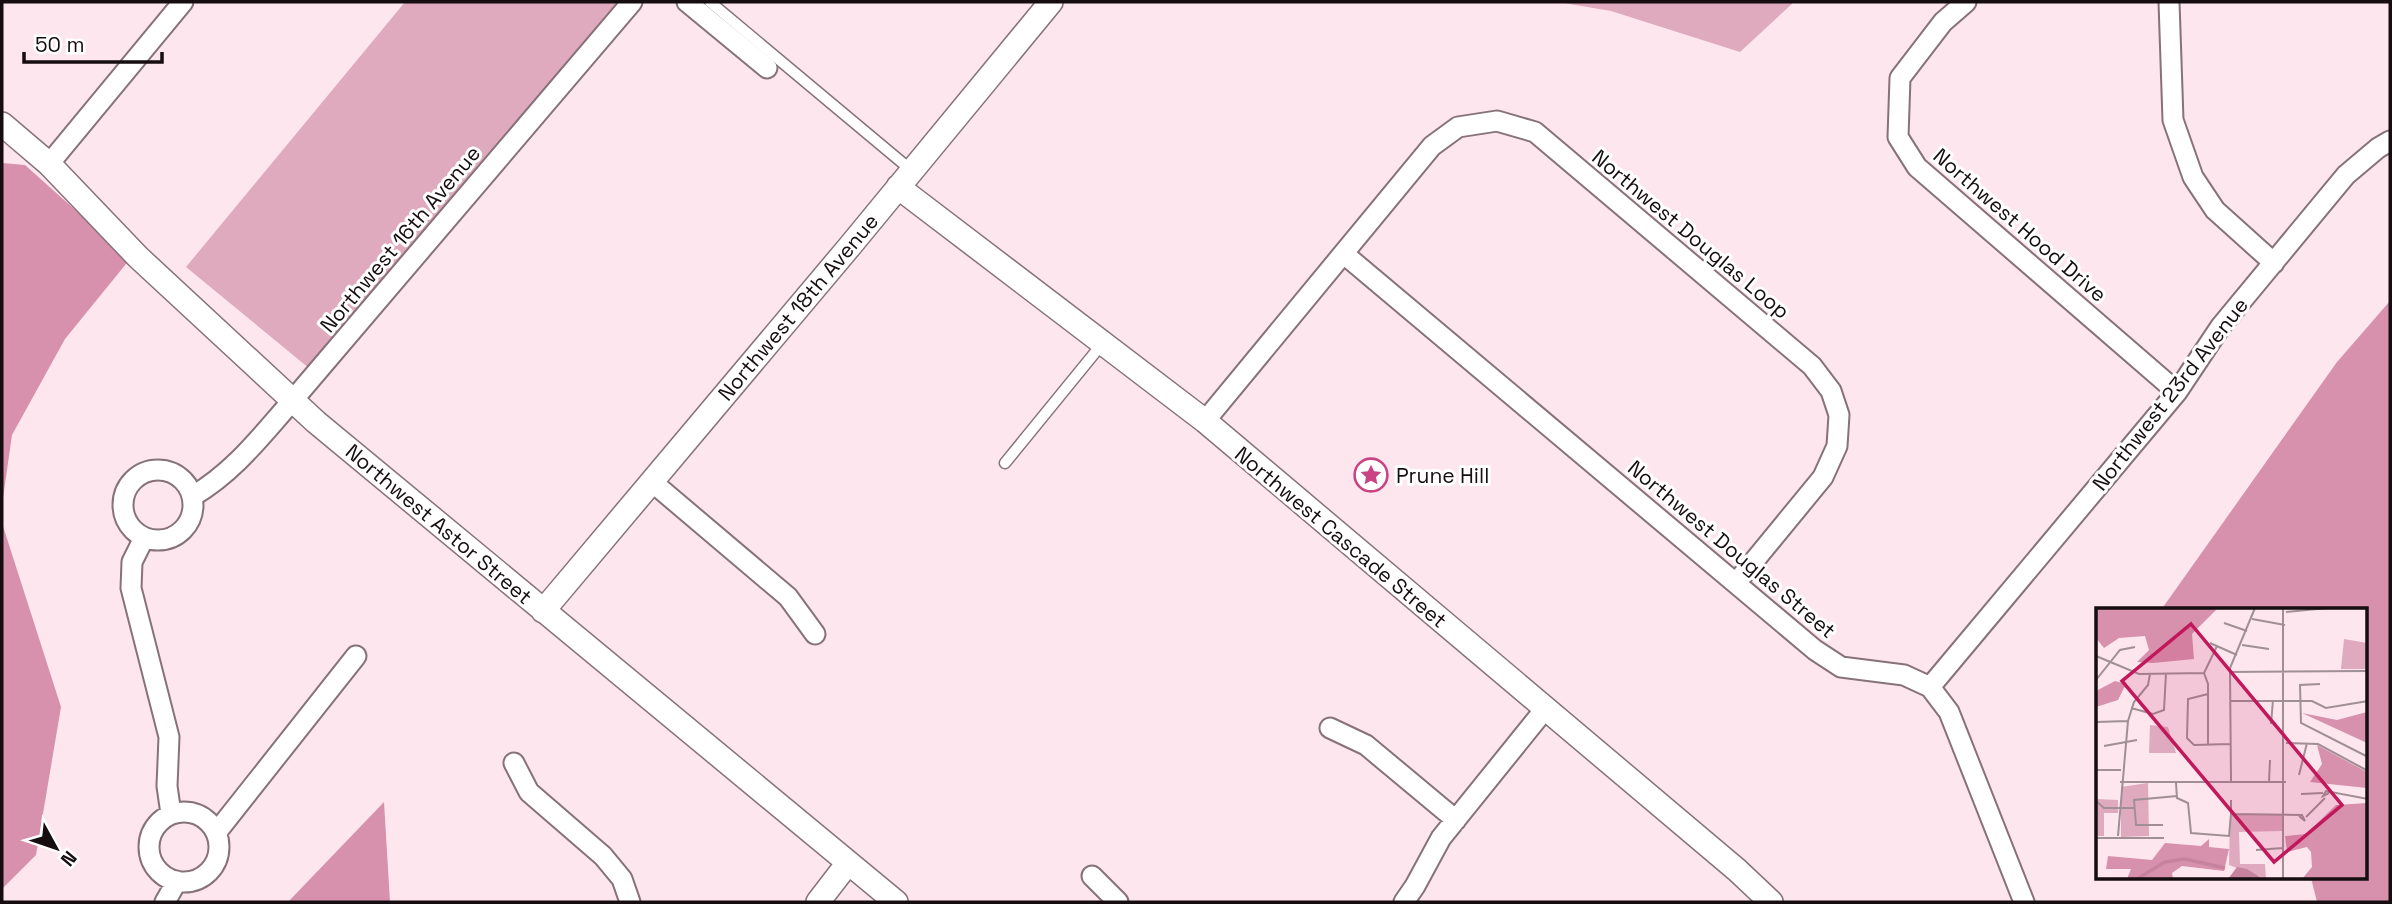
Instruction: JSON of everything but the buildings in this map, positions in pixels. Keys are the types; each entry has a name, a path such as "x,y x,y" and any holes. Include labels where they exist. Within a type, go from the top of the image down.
{"street":[{"path":"48,164 183,2"},
{"name":"Northwest 16th Avenue","path":"193,496 216,482 238,462 632,2"},
{"path":"687,2 767,68"},
{"name":"Northwest 18th Avenue","path":"543,611 1051,2"},
{"name":"Northwest Hood Drive","path":"1966,2 1943,22 1900,78 1898,138 1917,167 2177,392"},
{"path":"2169,2 2173,120 2193,177 2215,210 2274,263"},
{"name":"Northwest Douglas Loop","path":"1205,421 1432,146 1458,127 1497,121 1535,132 1812,366 1831,391 1839,415 1837,446 1823,477 1736,583"},
{"name":"Northwest Astor Street","path":"2,124 48,164 138,257 316,422 896,902"},
{"name":"Northwest 23rd Avenue","path":"1930,687 2177,392 2221,327 2346,175 2390,141"},
{"name":"Northwest Cascade Street","path":"905,178 1102,344 1205,421 1545,709 1763,899"},
{"name":"Northwest Douglas Street","path":"1344,254 1815,650 1841,667 1904,675 1930,687"},
{"path":"151,471 169,471 184,480 193,496 192,516 181,532 164,541 144,538 130,527 123,511 125,493 135,478 151,471"},
{"path":"651,481 788,597 815,634"},
{"path":"144,538 132,562 131,588 169,737 167,786 172,814"},
{"path":"216,833 356,656"},
{"path":"1930,687 1949,712 2024,902"},
{"path":"1404,902 1415,887 1433,851 1455,820 1545,709"},
{"path":"1330,728 1366,745 1455,820"},
{"path":"514,763 529,792 603,856 622,879 630,902"},
{"path":"172,814 198,814 209,822 216,833 218,851 211,869 196,880 177,881 156,868 149,850 150,837 156,826 172,814"},
{"path":"818,902 848,863"},
{"path":"1092,876 1118,902"},
{"path":"165,902 177,881"}],"lane":[{"path":"710,2 905,178"},
{"path":"1005,463 1102,344"}],"shaded area":[{"path":"405,2 625,2 310,369 186,267"},
{"path":"1558,2 1794,2 1740,52 1611,11"},
{"path":"2,163 25,165 130,259 65,339 12,435 2,505"},
{"path":"2390,301 2390,902 2317,902 2312,880 2368,880 2368,608 2162,608 2337,362"},
{"path":"2,523 61,707 36,855 2,889"},
{"path":"384,802 390,902 288,902"}],"place":[{"name":"Prune Hill","path":"1371,475"}]}
